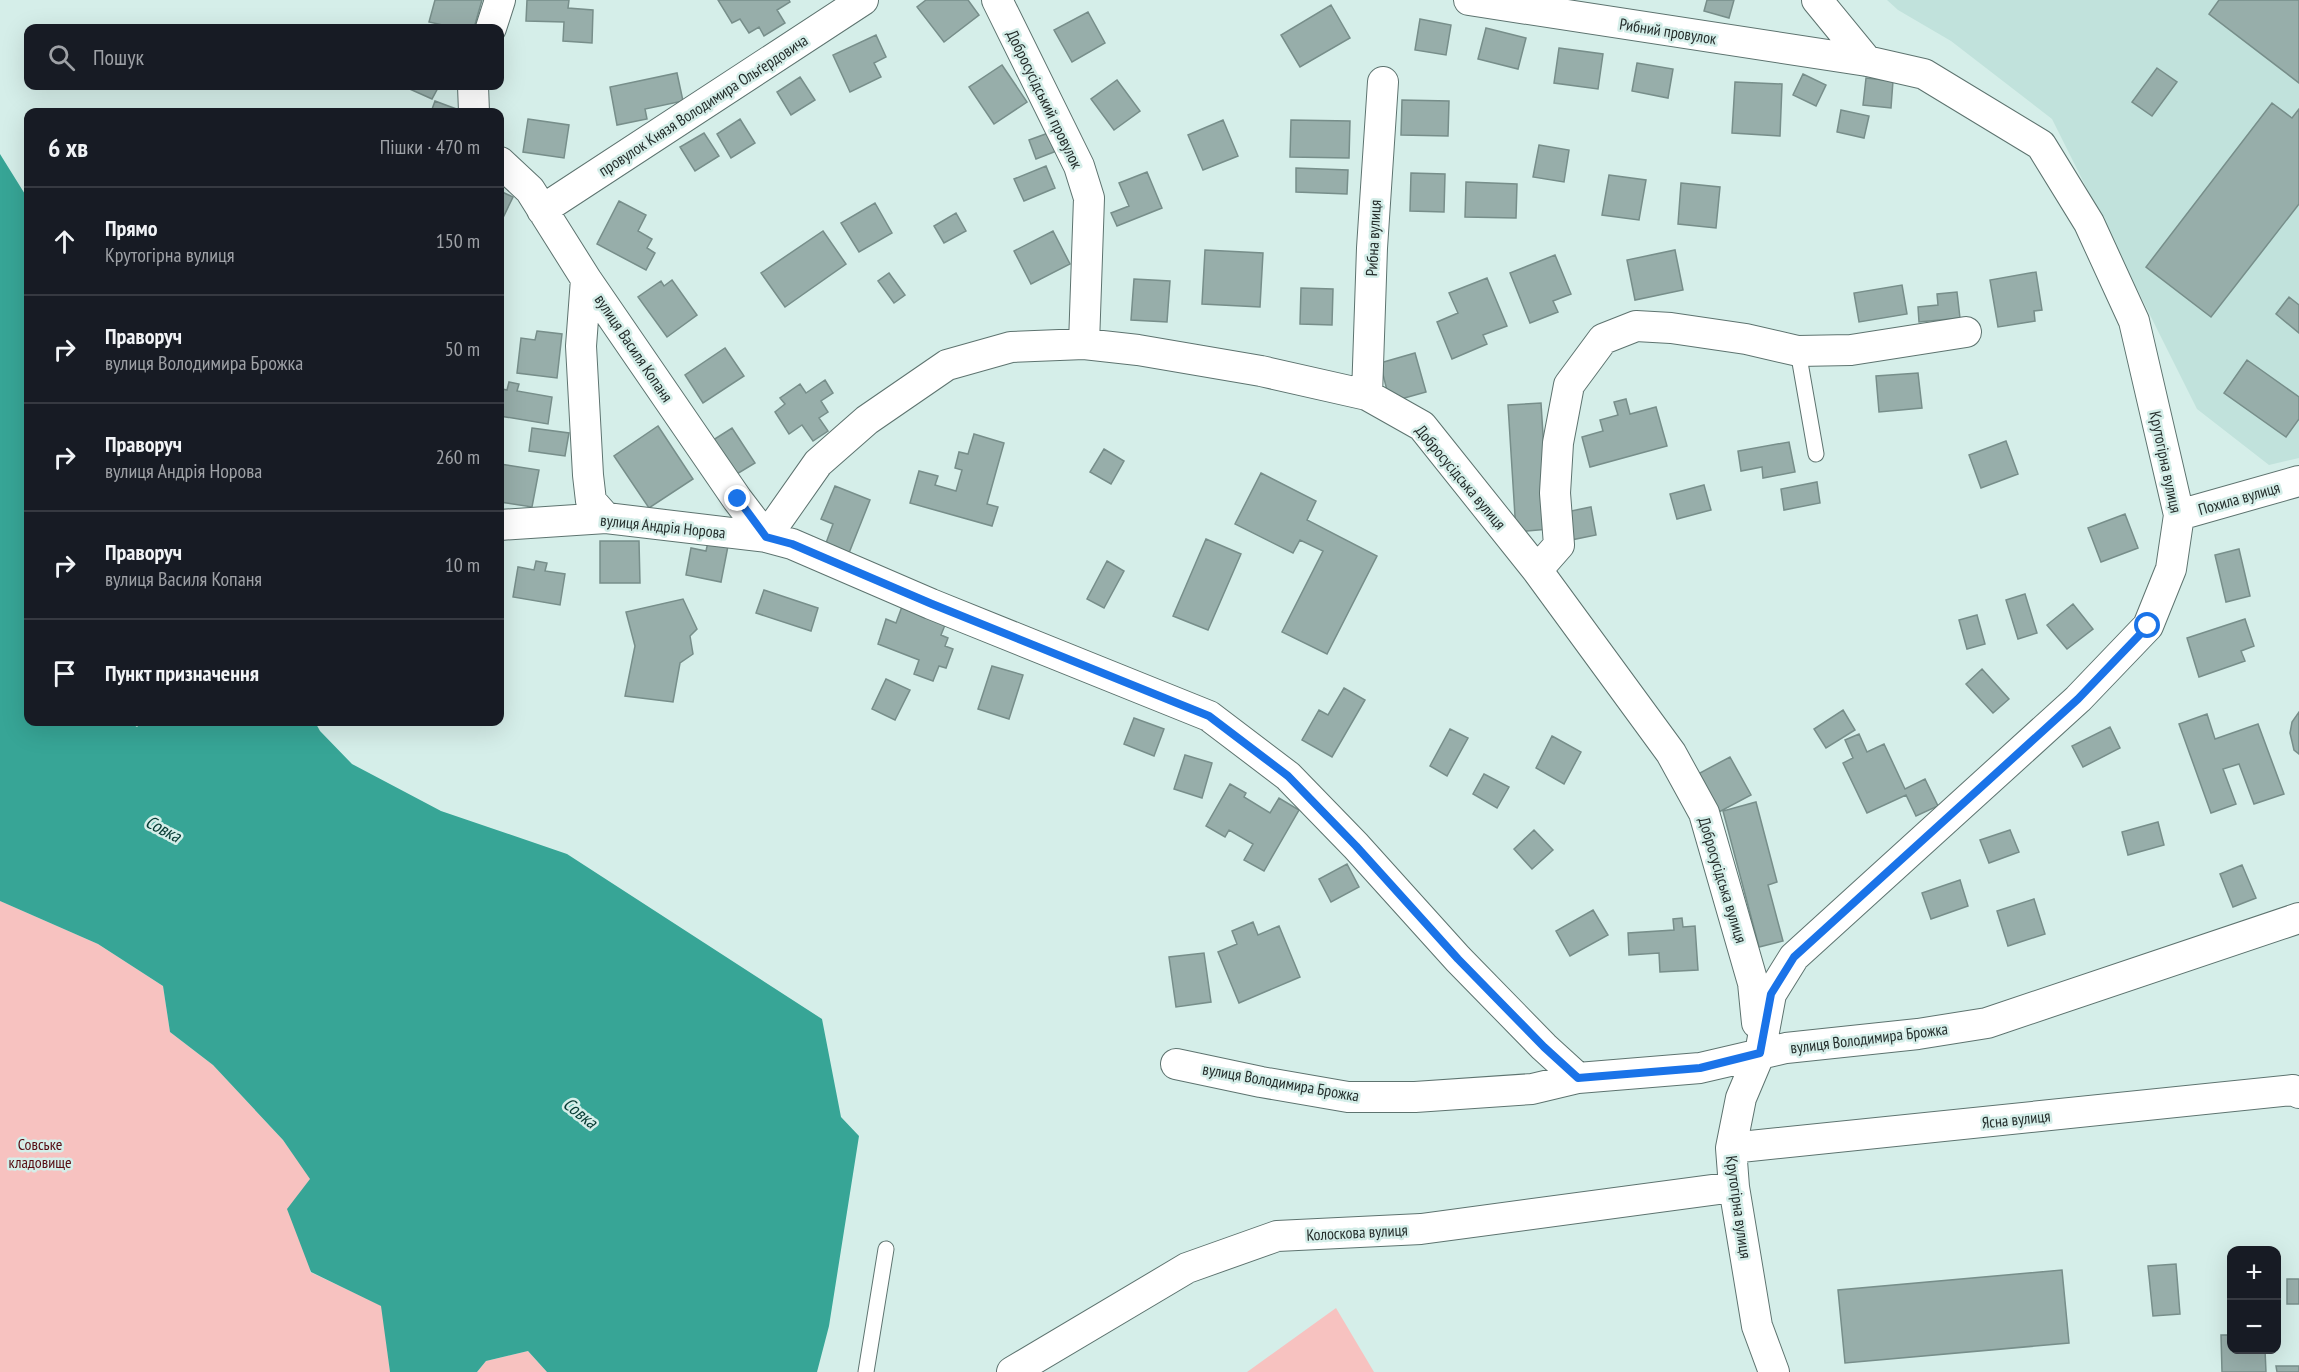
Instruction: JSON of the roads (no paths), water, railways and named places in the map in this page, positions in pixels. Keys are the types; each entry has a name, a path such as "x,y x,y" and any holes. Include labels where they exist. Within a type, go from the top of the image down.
{"street":[{"path":"491,24 500,0"},
{"name":"провулок Князя Володимира Ольґердовича","path":"542,210 863,0"},
{"name":"Добросусідський провулок","path":"997,0 1079,166 1089,198 1084,344"},
{"name":"Рибний провулок","path":"1469,0 1867,61"},
{"path":"1817,0 1867,61"},
{"name":"Крутогірна вулиця","path":"1773,1372 1758,1326 1734,1187 1731,1148 1741,1098 1760,1053 1771,994 1794,957 2078,699 2148,626 2171,569 2179,515 2134,321 2089,223 2041,145 1924,74 1867,61"},
{"name":"Рибна вулиця","path":"1366,395 1372,248 1383,82"},
{"path":"473,90 474,108"},
{"name":"вулиця Василя Копаня","path":"504,166 530,190 586,279 766,537"},
{"path":"586,279 581,346 588,475 591,501 606,518"},
{"path":"1538,570 1559,545 1555,493 1558,443 1569,385 1603,339 1636,326 1671,328 1746,339 1798,351 1851,350 1966,332"},
{"name":"Добросусідська вулиця","path":"766,537 818,463 867,420 947,364 1011,347 1084,344 1138,350 1262,371 1366,395 1422,426 1538,570 1671,753 1704,813 1753,983 1760,1053"},
{"name":"Похила вулиця","path":"2179,515 2299,481"},
{"name":"вулиця Андрія Норова","path":"504,525 606,518 766,537 792,544 932,604 1209,716 1288,776 1356,846 1458,959 1544,1047 1578,1078"},
{"name":"вулиця Володимира Брожка","path":"1176,1064 1348,1097 1415,1097 1532,1089 1578,1078 1700,1068 1786,1048 1918,1034 1987,1023 2299,918"},
{"name":"Ясна вулиця","path":"1731,1148 2293,1090 2299,1093"},
{"name":"Колоскова вулиця","path":"1012,1372 1187,1268 1277,1236 1421,1229 1734,1187"}],"lane":[{"path":"1798,351 1816,454"},
{"path":"866,1372 886,1249"}],"water":[{"name":"Совка","path":"0,154 24,193 24,726 317,726 352,764 441,811 567,854 822,1019 841,1117 859,1136 829,1326 817,1372 547,1372 528,1351 486,1361 477,1372 390,1372 381,1306 311,1272 287,1209 310,1179 283,1140 213,1065 170,1032 163,986 98,944 0,901"}],"park label":[{"name":"Совське кладовище","path":"40,1153"}]}
